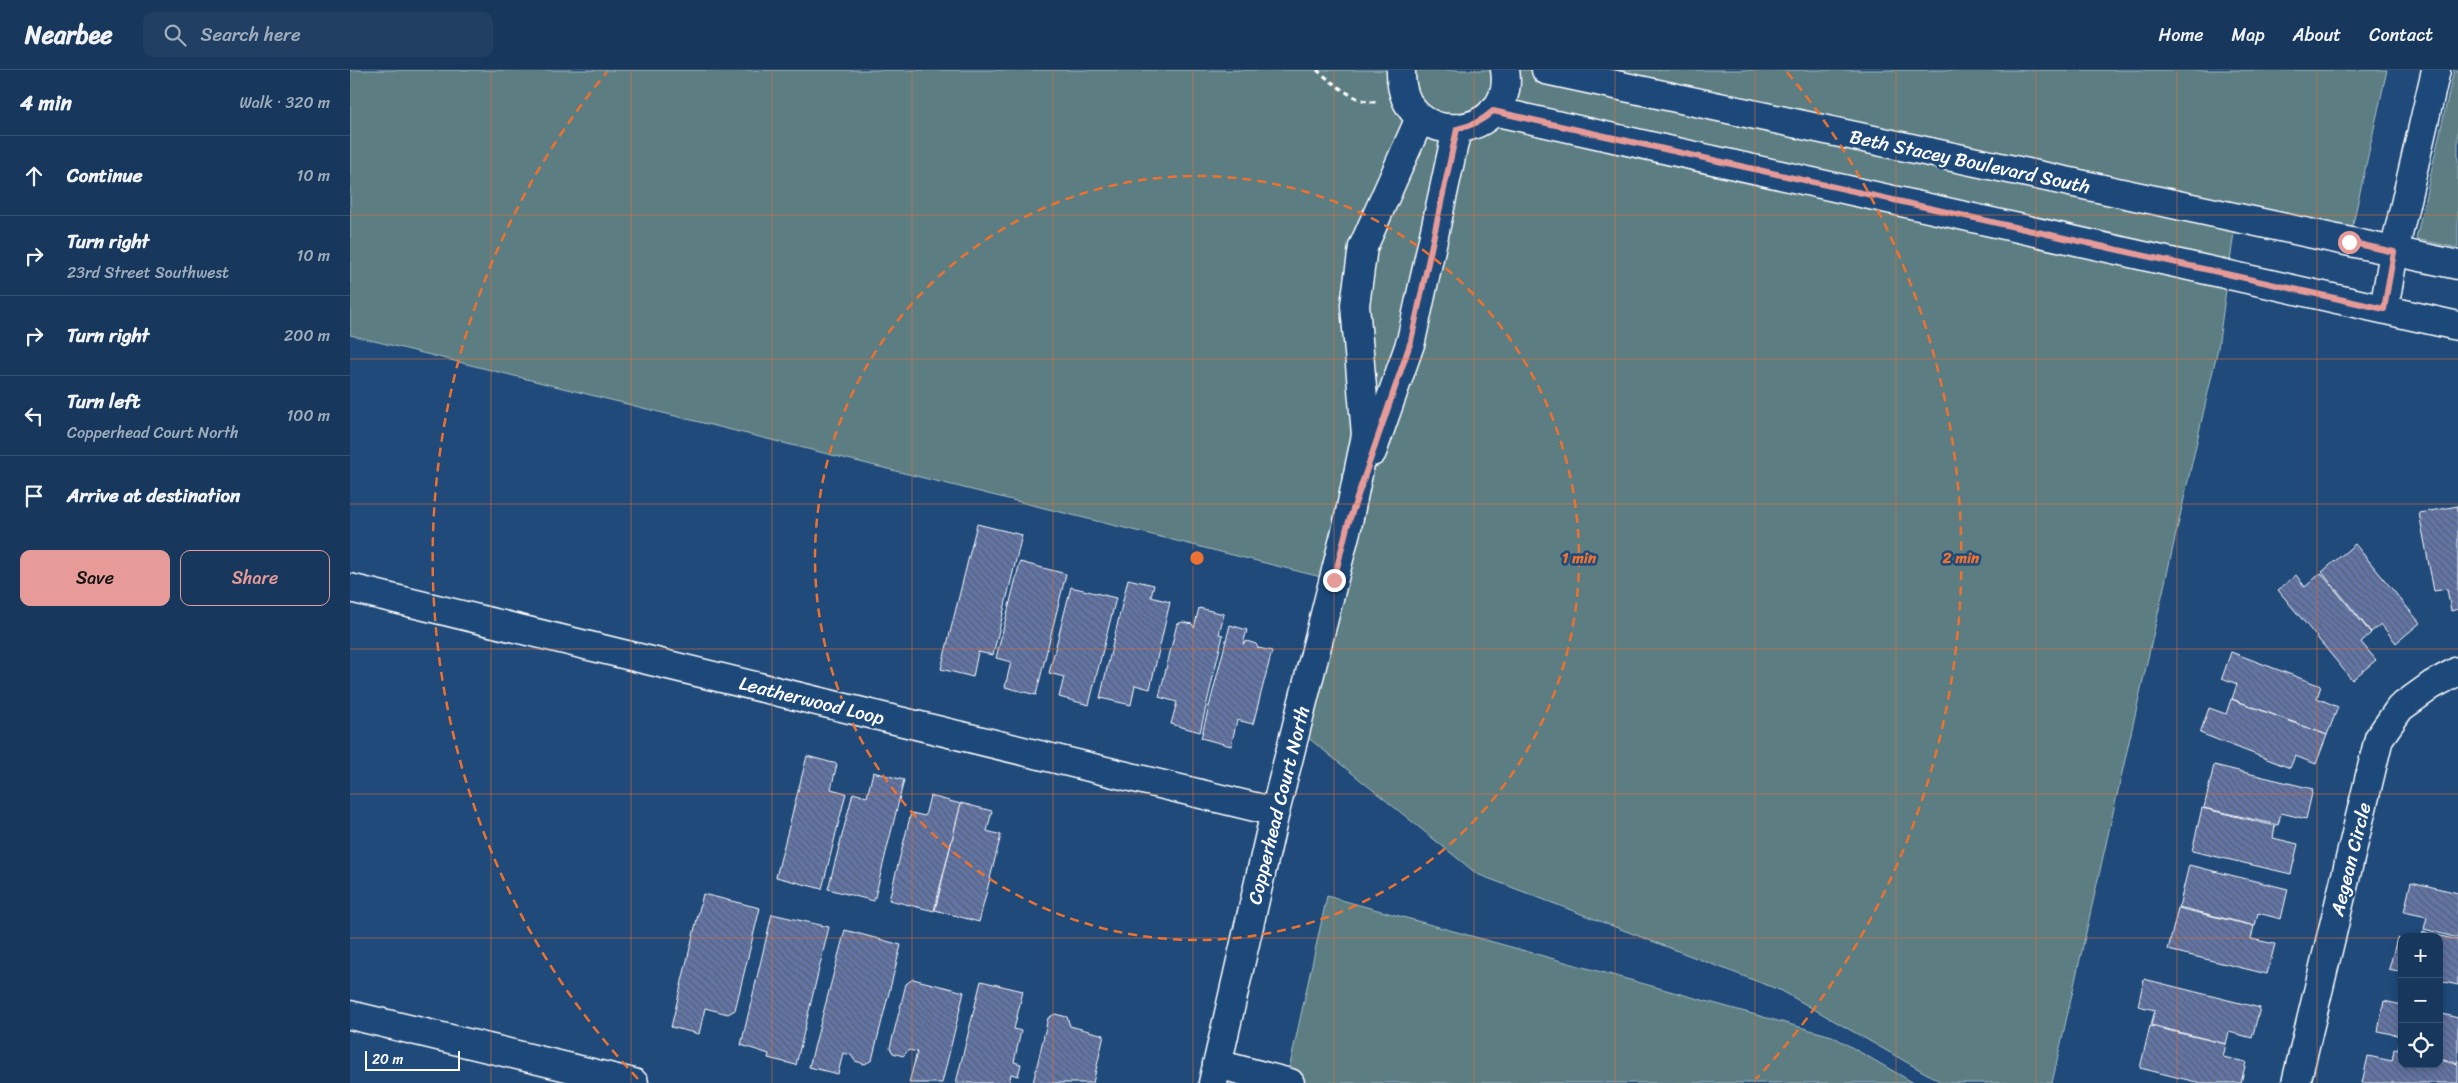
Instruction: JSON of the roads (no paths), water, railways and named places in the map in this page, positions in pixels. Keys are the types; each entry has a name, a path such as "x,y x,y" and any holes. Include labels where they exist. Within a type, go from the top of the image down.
{"street":[{"path":"1401,70 1401,83 1413,109 1444,129 1457,129 1477,123 1493,111 1501,100 1505,87 1505,70"},
{"name":"Beth Stacey Boulevard South","path":"1546,70 2458,265"},
{"path":"2384,309 2394,252 2436,70"},
{"name":"Copperhead Court North","path":"1215,1074 1275,812 1347,527 1366,436 1355,305 1363,247 1413,109"},
{"path":"1493,111 2458,326"},
{"name":"Copperhead Court North","path":"1347,527 1411,341 1457,129"},
{"name":"Leatherwood Loop","path":"350,588 1275,812"},
{"name":"Aegean Circle","path":"2296,1083 2379,738 2400,708 2432,685 2458,671"},
{"path":"350,1015 634,1083"},
{"path":"1215,1074 1290,1083"}]}
